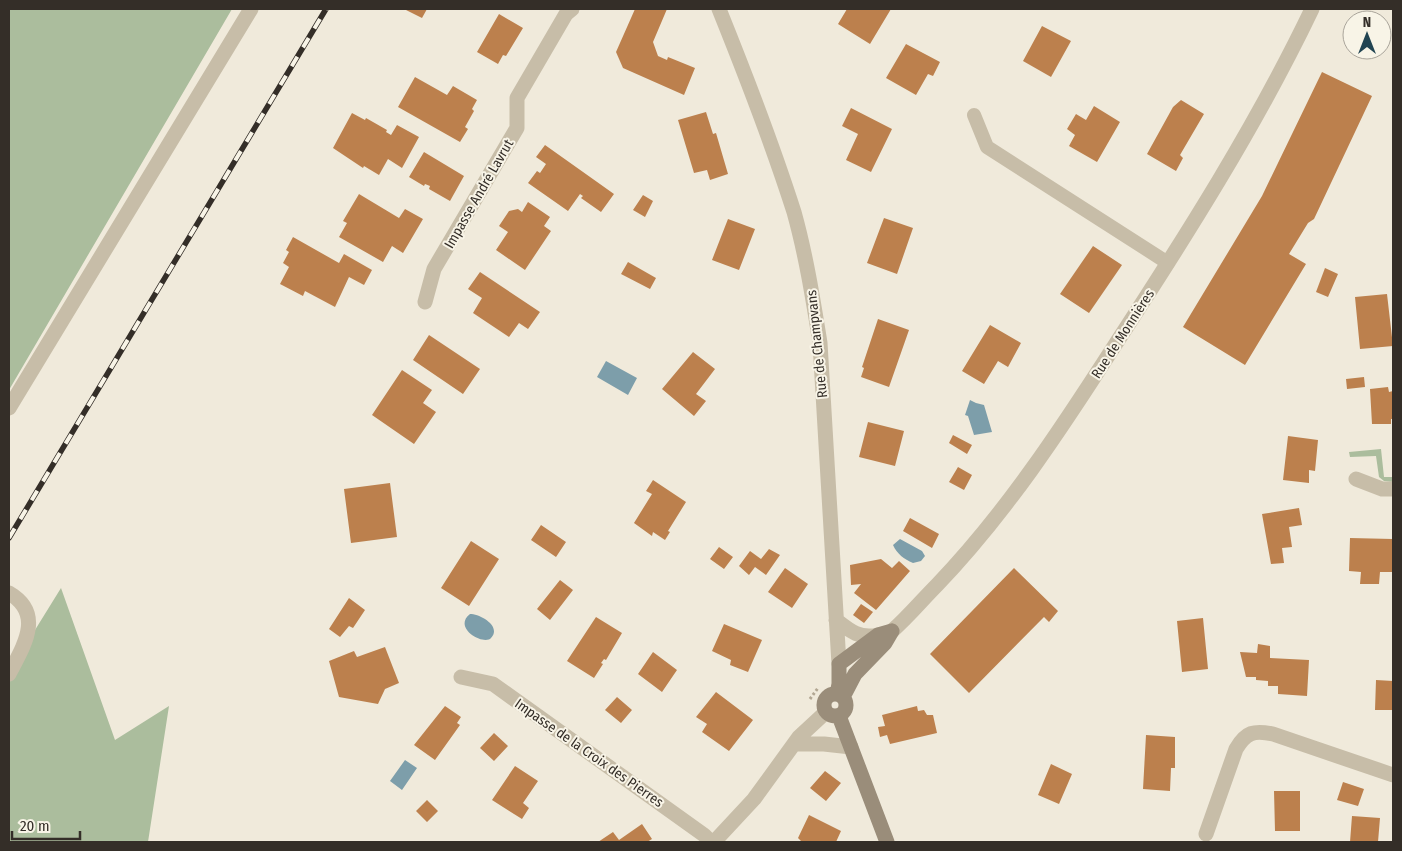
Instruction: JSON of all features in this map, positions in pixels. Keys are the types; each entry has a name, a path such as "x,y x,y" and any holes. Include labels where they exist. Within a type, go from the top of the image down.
{"street":[{"path":"9,408 251,9"},
{"name":"Impasse André Lavrut","path":"425,302 434,269 517,128 517,98 566,14 572,9"},
{"name":"Rue de Champvans","path":"719,9 767,133 794,213 810,282 820,343 840,696"},
{"name":"Rue de Monnières","path":"839,664 885,633 959,562 999,515 1060,429 1212,193 1258,113 1312,9"},
{"path":"1356,479 1382,489 1393,489"},
{"path":"9,593 25,607 29,619 25,643 9,674"},
{"path":"836,620 858,636 864,637 885,633"},
{"name":"Rue de Monnières","path":"840,696 855,674 885,643 885,633"},
{"name":"Impasse de la Croix des Pierres","path":"462,676 493,684 713,842"},
{"path":"713,842 754,799 808,727 832,714 845,711 846,708 840,696"},
{"path":"832,714 851,748 887,842"},
{"path":"1206,834 1236,749 1241,740 1250,733 1262,732 1273,734 1393,775"},
{"path":"794,744 824,744 851,748"}],"lane":[{"path":"974,115 987,147 1168,263"}],"path":[{"path":"807,704 821,684"}],"green space":[{"path":"9,9 232,9 9,390"},
{"path":"1381,449 1384,477 1393,477 1393,482 1384,481 1379,477 1376,456 1350,457 1349,452"},
{"path":"61,588 115,740 169,706 148,842 9,842 9,672"}],"water":[{"path":"606,361 637,378 628,395 597,377"},
{"path":"970,400 984,405 992,432 974,435 968,416 965,415"},
{"path":"900,539 922,551 925,556 921,561 913,563 899,554 893,545"},
{"path":"470,614 484,618 492,625 494,634 491,638 482,640 467,630 465,619"},
{"path":"405,760 417,768 402,790 390,781"}],"building":[{"path":"404,9 427,9 422,18"},
{"path":"635,9 667,9 653,42 658,56 667,60 668,57 695,68 684,95 623,68 616,52"},
{"path":"847,9 891,9 870,44 838,24"},
{"path":"499,14 523,28 506,56 503,55 498,64 477,52"},
{"path":"1042,26 1071,41 1051,77 1023,61"},
{"path":"906,44 940,62 933,76 928,74 916,95 886,78"},
{"path":"1322,72 1372,96 1314,219 1308,223 1289,254 1306,264 1245,365 1183,327 1262,196"},
{"path":"415,77 447,95 453,86 477,100 472,109 474,111 465,127 468,129 460,142 398,107"},
{"path":"1181,100 1204,114 1180,155 1183,158 1176,171 1147,154 1173,107"},
{"path":"1094,106 1120,122 1097,162 1069,146 1075,135 1067,129 1076,114 1086,120"},
{"path":"851,108 892,129 871,172 846,160 858,134 842,126"},
{"path":"706,112 713,134 716,133 728,174 710,180 707,170 694,173 678,120"},
{"path":"352,113 365,120 366,118 387,130 386,132 391,135 397,125 419,137 402,168 388,159 379,175 364,166 363,168 333,148"},
{"path":"545,145 614,194 601,212 581,198 583,196 580,194 568,211 528,183 537,171 540,173 546,164 536,157"},
{"path":"424,152 464,176 450,201 429,189 430,186 425,184 424,186 409,177"},
{"path":"359,194 399,218 405,209 423,219 403,253 392,246 383,262 339,237 347,223 343,221"},
{"path":"643,195 653,201 645,217 633,210"},
{"path":"528,202 550,217 544,226 551,231 525,270 496,250 508,232 499,226 509,211 518,209 522,212"},
{"path":"884,218 913,228 897,274 867,263"},
{"path":"728,219 755,229 739,270 712,260"},
{"path":"293,237 339,263 344,254 372,270 364,285 349,277 335,307 305,291 303,296 280,284 289,267 283,263 289,252 286,250"},
{"path":"1093,246 1122,265 1089,313 1060,294"},
{"path":"628,262 656,278 650,289 621,274"},
{"path":"1325,268 1338,274 1328,297 1316,292"},
{"path":"480,272 540,312 528,329 519,323 509,337 473,313 482,298 468,289"},
{"path":"1387,294 1393,346 1360,349 1355,297"},
{"path":"878,319 909,330 889,387 861,377 864,368 862,367"},
{"path":"990,325 1021,343 1008,367 998,361 984,384 962,371"},
{"path":"429,335 480,369 463,394 413,360"},
{"path":"693,352 715,369 696,394 706,401 694,416 662,389"},
{"path":"402,370 432,390 423,403 436,412 414,444 372,415"},
{"path":"1364,377 1365,387 1347,389 1346,379"},
{"path":"1388,387 1389,392 1393,391 1393,419 1391,419 1391,424 1372,424 1370,389"},
{"path":"868,422 904,431 895,466 859,457"},
{"path":"953,435 972,445 967,454 949,443"},
{"path":"1288,436 1318,440 1315,471 1309,470 1309,483 1283,480"},
{"path":"958,467 972,475 964,490 949,482"},
{"path":"653,480 686,502 668,531 670,532 665,540 653,532 652,536 634,523 652,494 646,491"},
{"path":"390,483 397,537 351,543 344,489"},
{"path":"1299,508 1302,525 1289,527 1292,547 1282,548 1284,563 1271,564 1262,514"},
{"path":"910,518 939,534 932,548 903,531"},
{"path":"541,525 566,542 556,557 531,540"},
{"path":"1350,538 1393,539 1393,572 1380,572 1379,584 1360,584 1361,572 1349,571"},
{"path":"471,541 499,559 469,606 441,588"},
{"path":"719,547 733,557 724,569 710,559"},
{"path":"769,549 780,555 766,575 755,567 749,575 739,566 750,551 761,559"},
{"path":"881,559 892,568 899,561 910,571 876,610 854,593 861,584 851,585 850,565"},
{"path":"785,568 808,584 792,608 768,592"},
{"path":"1014,568 1058,611 1049,622 1044,617 969,693 930,654"},
{"path":"560,580 573,590 550,620 537,609"},
{"path":"349,598 365,610 353,628 349,626 340,637 329,629"},
{"path":"861,604 873,612 864,623 853,615"},
{"path":"596,617 622,633 606,660 604,659 601,663 603,664 594,678 567,661"},
{"path":"1203,618 1208,669 1182,672 1177,621"},
{"path":"724,624 762,640 748,672 730,665 731,660 712,651"},
{"path":"1258,644 1270,646 1270,658 1309,660 1307,696 1278,694 1278,686 1268,686 1268,681 1256,680 1256,677 1246,677 1240,652 1257,653"},
{"path":"385,647 399,683 385,689 378,704 339,697 329,661 354,651 357,657"},
{"path":"653,652 677,670 662,692 638,674"},
{"path":"1376,680 1393,681 1393,710 1375,710"},
{"path":"716,692 753,720 729,751 702,732 707,724 696,717"},
{"path":"617,697 632,710 621,723 605,710"},
{"path":"445,706 461,717 457,723 460,725 435,760 414,745"},
{"path":"917,706 918,711 924,710 927,715 933,715 937,733 890,744 887,735 880,737 878,727 885,726 882,715"},
{"path":"494,733 508,746 494,761 480,748"},
{"path":"1146,735 1175,737 1175,768 1171,768 1170,791 1143,789"},
{"path":"1051,764 1072,774 1059,804 1038,795"},
{"path":"515,766 538,781 523,803 529,808 522,819 492,800"},
{"path":"825,771 841,783 826,801 810,788"},
{"path":"1343,782 1364,789 1358,806 1337,800"},
{"path":"1274,791 1300,791 1300,831 1275,831"},
{"path":"427,800 438,811 427,822 416,811"},
{"path":"809,815 841,831 836,842 802,842 798,838"},
{"path":"1352,816 1380,818 1378,842 1350,842"},
{"path":"642,824 652,839 647,842 598,842 613,832 619,840"}],"railway":[{"path":"9,538 326,9"}]}
